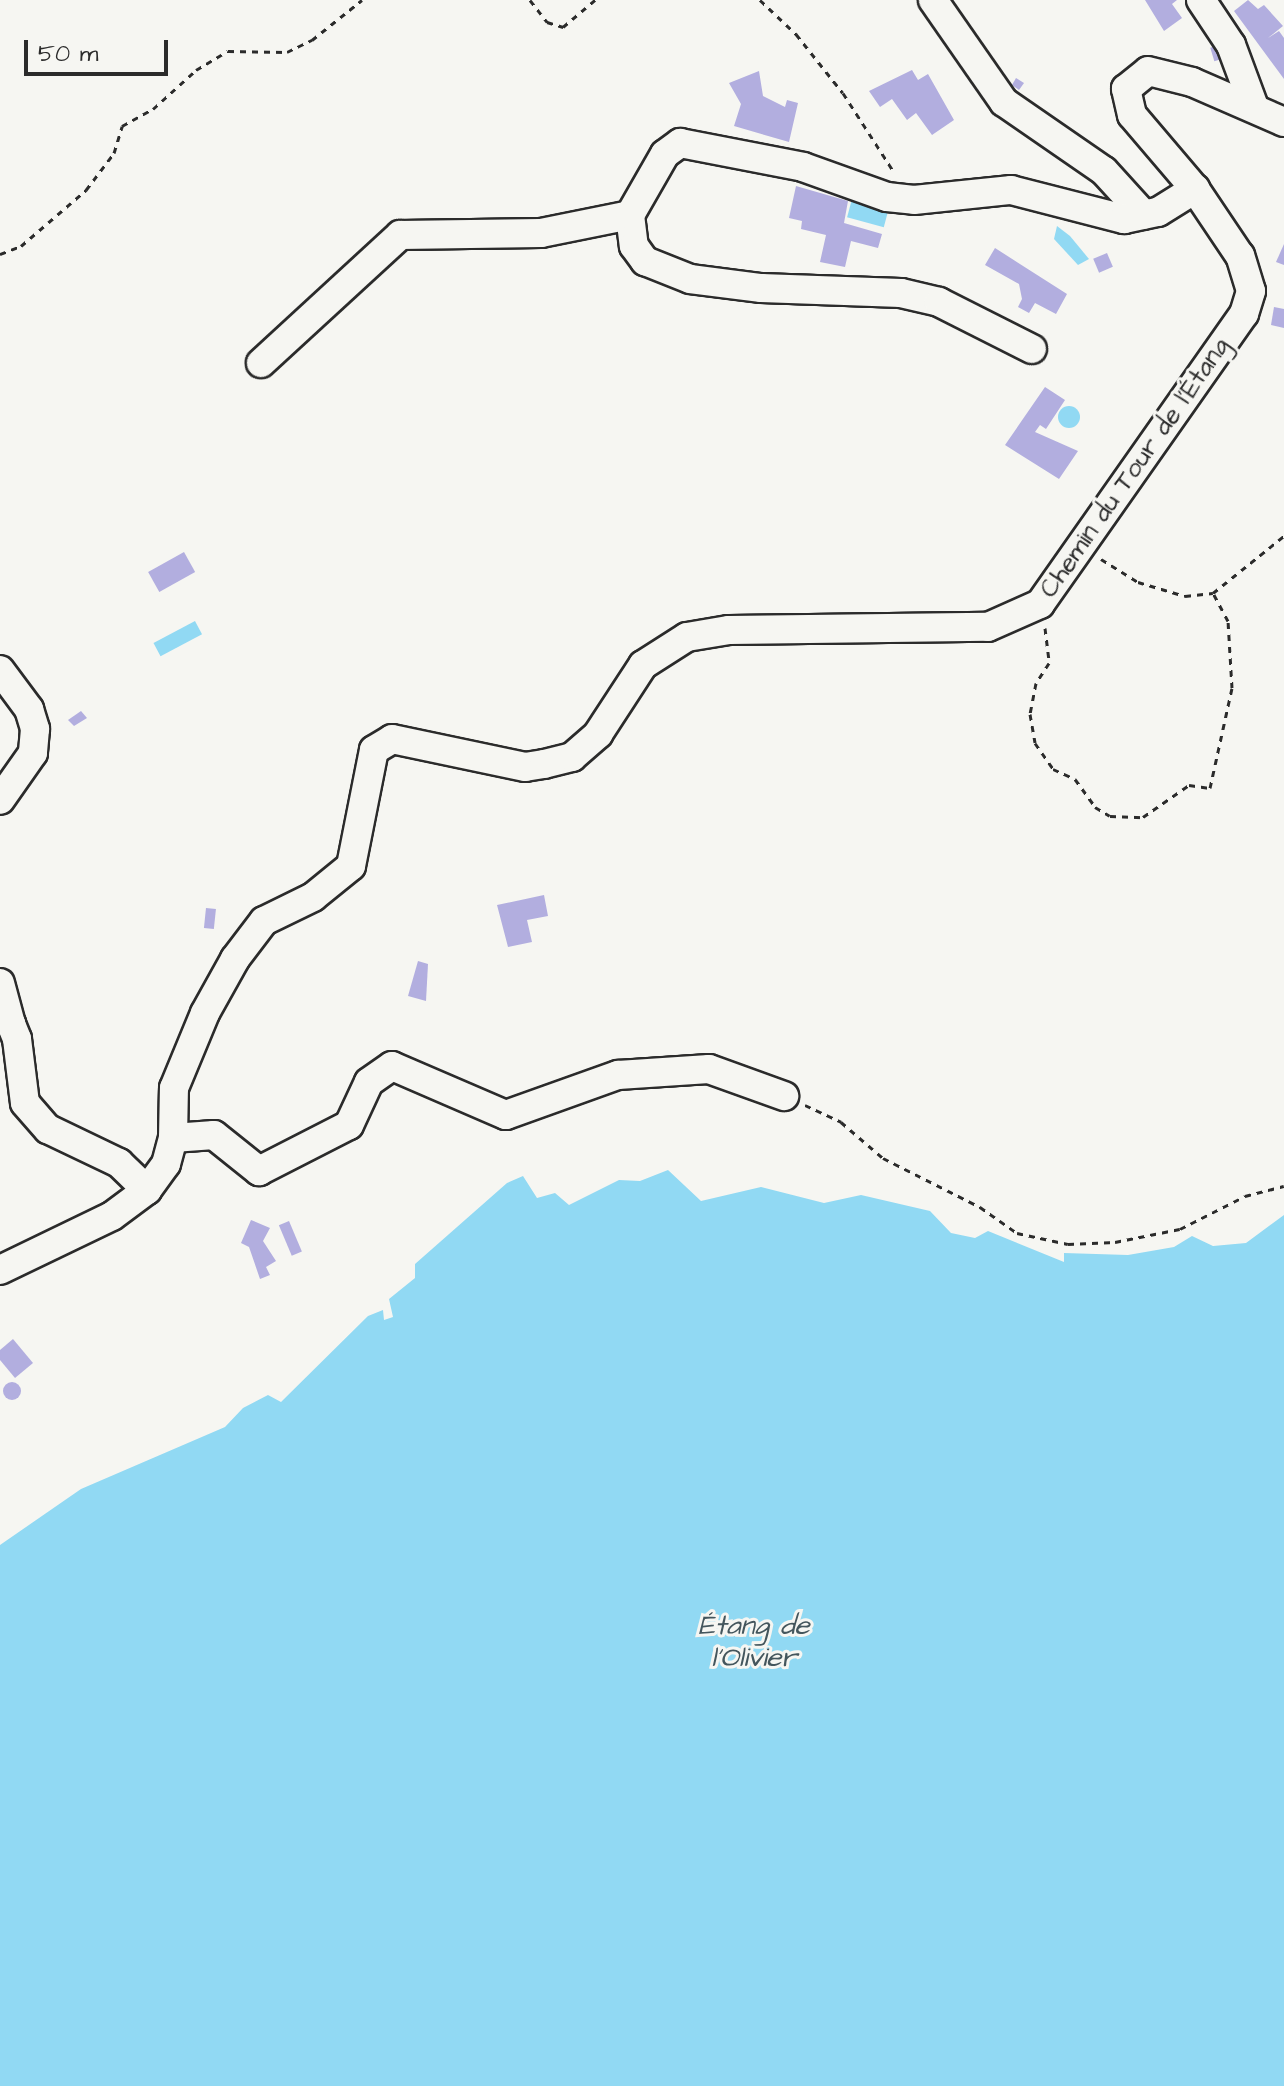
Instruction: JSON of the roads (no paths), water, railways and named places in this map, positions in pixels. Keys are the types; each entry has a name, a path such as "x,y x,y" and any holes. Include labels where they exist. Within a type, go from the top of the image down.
{"street":[{"path":"933,0 1004,102 1104,171 1144,215"},
{"path":"1201,0 1231,45 1254,107"},
{"name":"Chemin du Tour de l'Étang","path":"0,1270 112,1216 147,1190 166,1164 173,1138 174,1088 205,1013 235,959 264,921 313,897 351,866 374,750 392,739 525,767 544,764 572,757 598,734 643,665 687,637 729,630 988,627 1040,604 1084,549 1244,314 1251,291 1240,256 1195,189 1132,115 1126,89 1148,71 1254,107 1284,122"},
{"path":"1032,349 939,302 901,293 761,288 690,279 645,261 634,246 630,215 665,154 680,143 803,167 887,197 914,200 1011,190 1124,219 1144,215 1195,189"},
{"path":"261,363 400,235 541,233 630,215"},
{"path":"0,670 29,709 35,729 33,753 0,800"},
{"path":"0,983 5,1021 25,1103 48,1129 119,1163 147,1190"},
{"path":"173,1138 214,1135 259,1171 349,1125 369,1082 392,1066 506,1115 618,1075 709,1069 784,1096"}],"water":[{"path":"852,199 889,209 884,227 847,217"},
{"path":"1057,226 1089,259 1078,265 1054,239"},
{"path":"1069,406 1077,409 1080,417 1077,425 1069,428 1061,425 1058,417 1061,409"},
{"path":"195,621 202,634 161,656 154,643"},
{"name":"Étang de l'Olivier","path":"668,1170 701,1201 761,1187 824,1203 861,1195 930,1211 951,1233 975,1238 988,1231 1064,1262 1064,1253 1128,1255 1174,1247 1192,1236 1213,1246 1246,1243 1284,1215 1284,2086 0,2086 0,1545 81,1489 225,1427 243,1408 268,1395 281,1402 368,1316 383,1310 384,1320 393,1317 389,1299 415,1278 415,1264 507,1183 523,1176 537,1198 555,1193 569,1205 619,1180 640,1181"}]}
